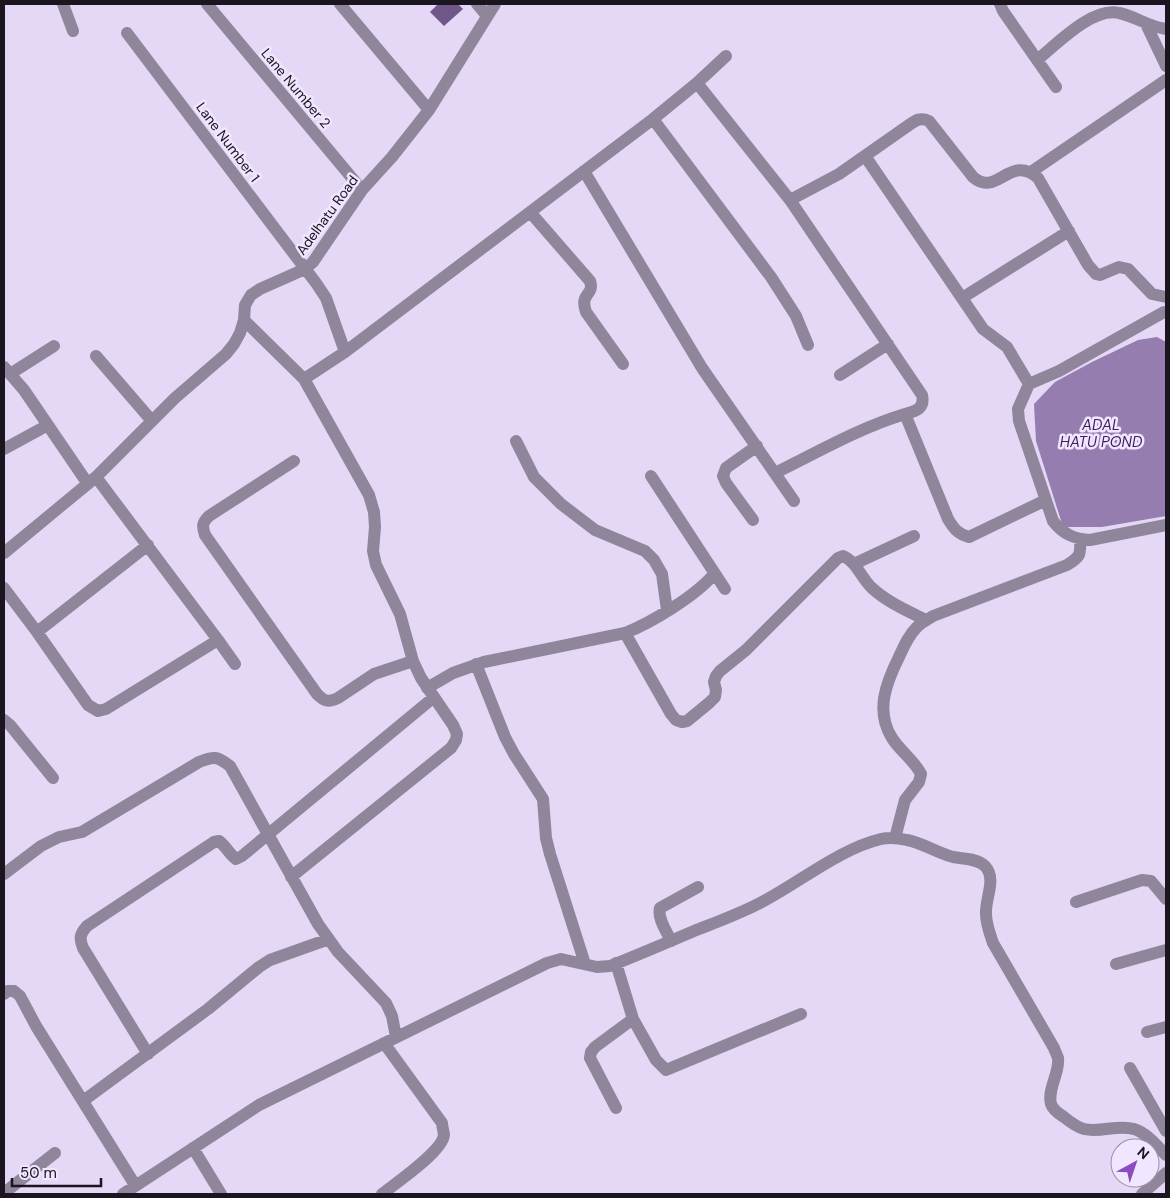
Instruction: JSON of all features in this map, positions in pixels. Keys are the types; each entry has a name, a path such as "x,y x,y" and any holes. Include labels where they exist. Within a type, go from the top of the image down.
{"street":[{"path":"62,4 73,31"},
{"name":"Lane Number 2","path":"207,4 362,190"},
{"path":"340,4 429,110"},
{"path":"477,4 488,16"},
{"name":"Adelhatu Road","path":"4,553 92,481 175,398 226,354 234,344 244,320 245,305 252,295 260,289 306,269 313,262 362,190 392,157 429,110 495,4"},
{"path":"1000,4 1056,86"},
{"path":"1037,60 1093,17 1104,14 1118,13 1166,30"},
{"path":"1146,24 1166,66"},
{"name":"Lane Number 1","path":"127,33 326,298 345,352"},
{"path":"304,379 345,352 653,119 726,56"},
{"path":"1032,172 1166,80"},
{"path":"697,83 790,200 922,396 923,402 916,411 880,422 775,473"},
{"path":"790,200 840,174 909,125 923,118 929,121 979,183 988,184 1020,169 1032,172 1038,178 1092,271 1100,275 1119,267 1128,268 1152,294 1166,296 1162,303 1165,316 1059,371 1029,384 1018,409 1019,421 1053,521 1068,536 1080,540 1090,540 1166,525"},
{"path":"653,119 771,277 796,316 808,345"},
{"path":"864,156 983,329 1006,347 1029,384"},
{"path":"584,171 694,354 794,501"},
{"path":"530,212 590,281 591,286 583,304 586,312 623,364"},
{"path":"962,298 1069,231"},
{"path":"244,320 304,379 369,495 374,512 376,565 400,614 413,661 430,693 453,725 457,734 451,748 291,877"},
{"path":"840,374 888,344"},
{"path":"54,346 7,370 92,481 148,545 236,664"},
{"path":"96,356 152,421"},
{"path":"905,414 948,519 955,531 969,537 1046,500"},
{"path":"4,449 48,425"},
{"path":"516,441 534,477 560,504 595,530 645,550 654,560 662,574 667,610"},
{"path":"754,520 723,476 726,468 756,446"},
{"path":"294,461 209,516 204,521 202,528 206,535 317,694 324,700 330,701 338,698 382,670 413,661"},
{"path":"651,476 725,589"},
{"path":"854,564 914,536"},
{"path":"895,838 905,800 919,782 921,774 918,767 906,757 892,738 884,719 883,698 889,677 909,636 918,625 933,616 1067,565 1076,559 1081,552 1080,540"},
{"path":"37,632 148,545"},
{"path":"625,633 671,714 676,720 682,722 687,721 714,697 716,690 714,682 720,671 746,650 838,558 843,556 850,559 864,580 873,589 885,598 926,620"},
{"path":"148,1054 83,948 80,938 81,933 87,926 214,842 219,841 224,844 236,859 242,856 269,835 453,673 476,664 625,633 698,590 714,574"},
{"path":"4,588 88,705 98,711 106,709 218,640"},
{"path":"476,664 505,737 543,799 546,838 550,854 585,964"},
{"path":"4,720 53,778"},
{"path":"4,874 41,846 60,837 82,832 199,762 209,758 219,758 230,766 291,877 329,939 338,952 386,1003 392,1016 396,1037"},
{"path":"123,1194 259,1105 547,963 560,960 597,967 610,966 757,905 784,891 847,852 865,844 895,838 908,840 952,856 976,861 990,873 991,882 986,902 988,928 993,943 1058,1058 1051,1094 1051,1104 1057,1113 1084,1129 1092,1130 1124,1126 1136,1130 1147,1137 1166,1155"},
{"path":"1076,902 1142,880 1151,881 1166,899"},
{"path":"671,941 660,917 660,908 698,887"},
{"path":"83,1101 208,1009 258,967 270,960 329,939"},
{"path":"1116,964 1166,950"},
{"path":"616,963 633,1019 656,1060 666,1070 801,1014"},
{"path":"4,994 7,991 14,992 20,996 135,1186"},
{"path":"616,1108 590,1058 591,1052 633,1019"},
{"path":"1147,1032 1166,1027"},
{"path":"382,1194 431,1155 440,1144 444,1135 442,1123 384,1043"},
{"path":"1130,1068 1166,1130"},
{"path":"193,1148 221,1194"},
{"path":"4,1193 55,1153"},
{"path":"1142,1194 1166,1173"}],"water":[{"name":"ADAL HATU POND","path":"1157,337 1166,342 1166,516 1102,527 1063,527 1036,441 1034,404 1055,382 1138,340"}],"building":[{"path":"438,4 458,4 463,9 444,26 430,12"}]}
